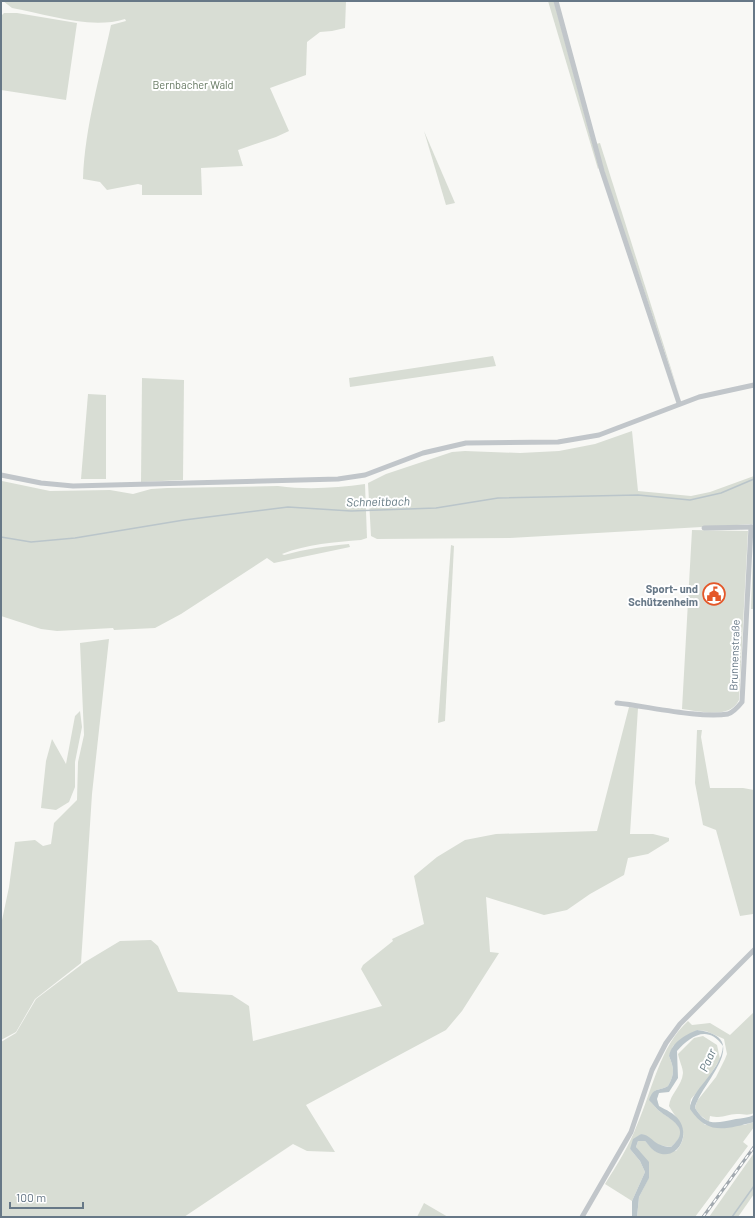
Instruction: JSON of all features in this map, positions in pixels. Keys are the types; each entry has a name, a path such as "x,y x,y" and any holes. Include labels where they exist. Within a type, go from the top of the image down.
{"street":[{"path":"556,1 602,171 679,404"},
{"path":"1,475 41,483 73,486 338,479 365,475 423,453 466,443 558,442 599,435 714,392 754,385"},
{"name":"Brunnenstraße","path":"617,703 702,714 729,714 742,702 752,527 704,528"},
{"path":"582,1217 631,1132 655,1064 666,1043 680,1024 754,950"}],"green space":[{"name":"Bernbacher Wald","path":"3,1 346,1 345,28 320,32 307,42 306,75 270,88 289,131 238,150 243,166 201,168 202,195 142,195 142,185 138,184 107,190 100,182 83,179 84,159 90,121 111,25 126,21 125,19 98,23 68,20 12,8"},
{"path":"548,1 554,1 599,168 598,169"},
{"path":"4,13 17,13 77,23 66,100 1,90 2,15"},
{"path":"424,131 455,203 446,205"},
{"path":"600,143 680,397 609,187 596,144"},
{"path":"493,356 496,366 350,387 349,378"},
{"path":"142,378 184,380 183,480 141,482"},
{"path":"88,394 106,395 106,479 81,479"},
{"path":"632,431 638,491 691,496 710,492 754,476 754,524 510,538 377,539 371,536 368,483 386,474 452,452 520,453 559,451 595,444"},
{"path":"2,481 50,491 110,490 133,494 151,489 167,488 278,486 322,488 365,484 367,538 301,548 282,554 284,555 308,549 349,544 350,547 274,563 267,558 181,614 155,628 114,630 113,628 57,631 41,629 1,616"},
{"path":"692,530 748,531 739,700 728,710 714,713 682,709"},
{"path":"754,532 754,609 751,609"},
{"path":"451,545 454,546 445,721 438,723"},
{"path":"109,639 92,794 81,963 35,999 16,1032 1,1040 1,925 9,887 15,842 35,840 43,846 51,844 54,823 77,800 78,762 84,735 80,643"},
{"path":"629,707 638,708 630,834 653,834 669,838 669,841 648,854 628,858 624,875 590,894 567,910 544,915 486,897 490,952 499,953 462,1011 446,1030 306,1105 335,1152 307,1151 293,1144 184,1217 1,1217 1,1042 16,1033 36,999 85,962 120,941 151,940 158,946 178,992 232,995 249,1006 253,1041 382,1006 361,969 363,965 393,941 392,939 424,924 414,876 437,857 465,840 496,834 597,831"},
{"path":"80,711 82,727 75,762 75,787 69,802 56,810 41,808 46,761 52,739 66,764 75,716"},
{"path":"697,730 702,730 701,737 710,788 743,788 754,790 754,917 753,914 740,916 716,830 703,825 695,783"},
{"path":"754,1012 754,1113 748,1115 733,1114 722,1117 710,1116 709,1122 700,1115 695,1108 697,1101 716,1077 727,1054 724,1039 706,1031 697,1030 673,1046 669,1056 673,1071 672,1078 668,1086 653,1093 650,1100 658,1110 678,1125 680,1134 678,1140 671,1147 658,1145 641,1134 630,1149 640,1161 645,1172 632,1201 605,1184 630,1140 664,1056 678,1031 688,1021 692,1025 710,1023 730,1035"},
{"path":"703,1036 717,1045 720,1059 705,1083 691,1099 690,1104 705,1125 744,1125 754,1122 754,1127 743,1142 748,1146 695,1217 637,1217 639,1197 649,1177 636,1147 638,1141 645,1141 656,1152 676,1151 681,1145 683,1139 682,1128 669,1106 671,1098 681,1082 683,1073 678,1054 694,1038"},
{"path":"754,1153 754,1194 738,1217 709,1217"},
{"path":"424,1203 448,1217 417,1217"}],"shaded area":[{"path":"697,1030 714,1034 722,1042 722,1045 711,1035 705,1034 693,1037 677,1051 678,1078 669,1092 659,1093 657,1099 659,1106 679,1120 682,1127 682,1140 680,1146 670,1154 656,1152 645,1141 638,1141 636,1147 649,1162 649,1178 639,1197 637,1217 632,1217 632,1201 645,1172 640,1161 630,1149 633,1139 641,1134 660,1145 671,1147 680,1135 680,1130 677,1125 658,1110 649,1100 655,1091 668,1086 672,1078 673,1071 669,1056 673,1047 688,1034"},
{"path":"723,1048 720,1063 699,1098 695,1108 699,1114 708,1121 712,1122 723,1122 754,1115 754,1122 735,1127 711,1127 697,1118 690,1109 691,1102 717,1064"}],"waterway":[{"name":"Schneitbach","path":"1,537 31,542 75,538 184,520 288,507 351,511 436,508 498,498 638,495 690,500 721,493 754,479"},
{"path":"732,1217 754,1186"}],"railway":[{"path":"703,1217 754,1147"}],"place":[{"name":"Sport- und Schützenheim","path":"714,594"}],"water label":[{"name":"Paar","path":"707,1060"}]}
